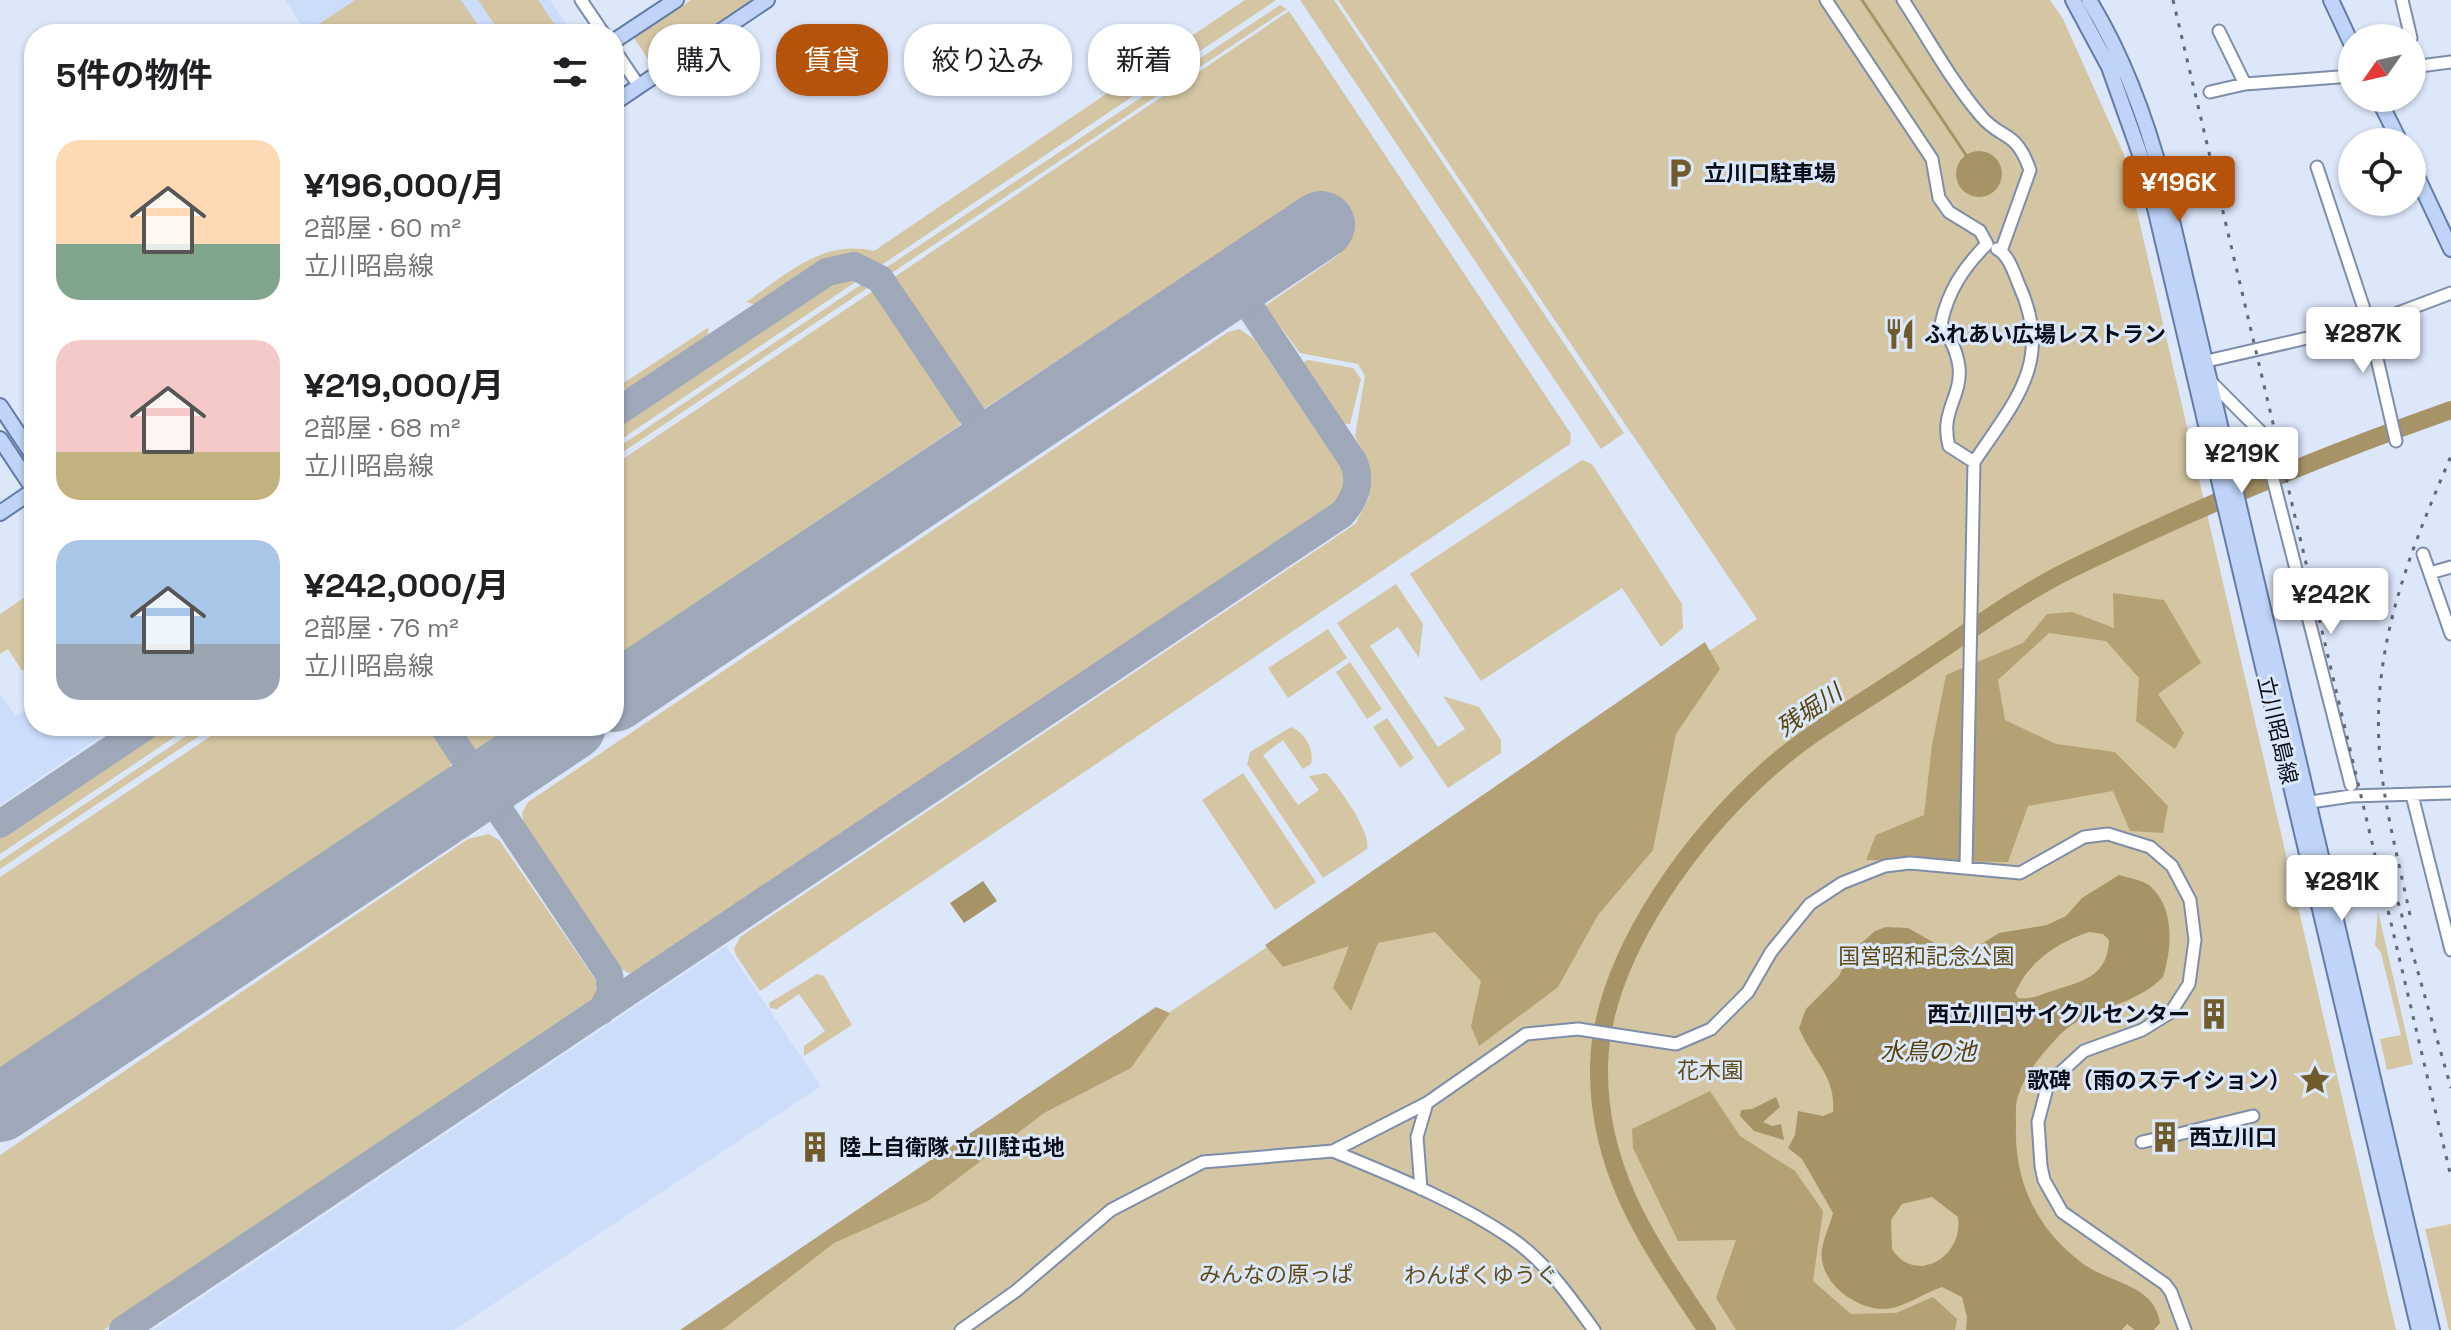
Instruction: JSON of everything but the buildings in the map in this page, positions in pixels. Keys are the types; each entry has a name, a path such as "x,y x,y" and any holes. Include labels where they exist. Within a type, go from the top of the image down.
{"main road":[{"path":"624,34 676,0"},
{"path":"624,96 767,0"},
{"name":"立川昭島線","path":"2073,0 2109,67 2138,141 2198,363 2210,382 2224,472"},
{"name":"立川昭島線","path":"2089,0 2127,73 2151,138 2198,363 2302,804 2419,1330"},
{"path":"2331,0 2342,24"},
{"path":"2426,196 2451,249"},
{"path":"0,406 24,431"},
{"path":"24,437 2,447 24,477"},
{"path":"0,513 24,497"},
{"name":"立川昭島線","path":"2302,804 2432,1330"}],"street":[{"path":"581,0 597,24"},
{"path":"1826,0 1932,159 1939,198 1949,212 1980,231 1987,244 2001,251 2029,306 2033,342 2026,385 1974,462 1966,866"},
{"path":"1903,0 1981,116 2006,132 2022,149 2030,170 2027,185 2001,251"},
{"path":"2402,0 2408,24"},
{"path":"2219,31 2245,84"},
{"path":"2426,65 2451,62"},
{"path":"624,64 639,86"},
{"path":"2210,92 2245,84 2338,77"},
{"path":"2317,167 2369,324 2396,441"},
{"path":"1974,462 1949,446 1945,433 1961,384 1958,349 1941,324 1947,297 1970,261 1987,244"},
{"path":"2198,363 2369,324 2451,293"},
{"path":"2210,382 2261,432 2351,785"},
{"path":"2423,554 2451,634"},
{"path":"2430,573 2451,567"},
{"path":"2302,804 2351,796 2451,793"},
{"path":"2412,795 2451,949"},
{"path":"961,1330 1016,1291 1111,1210 1203,1162 1333,1151 1427,1103 1526,1034 1582,1032 1676,1044 1711,1029 1733,1011 1771,952 1810,904 1842,883 1885,866 1910,863 2020,873 2084,837 2108,834 2150,847 2172,866 2190,900 2195,940 2189,984 2171,1012 2142,1030 2084,1051 2048,1084 2038,1122 2044,1180 2062,1212 2165,1284 2185,1330"},
{"path":"1421,1189 1417,1137 1427,1103"},
{"path":"2142,1142 2253,1116"},
{"path":"1333,1151 1421,1189 1512,1238 1559,1282 1594,1330"}],"shaded area":[{"path":"285,0 550,0 566,24 301,24"},
{"path":"2113,593 2164,600 2201,663 2158,694 2184,733 2175,749 2136,721 2139,678 2106,641 2049,633 1998,680 2005,720 2056,744 2115,752 2168,806 2163,833 2130,831 2113,791 2028,806 2008,862 1866,860 1876,835 1924,815 1932,745 1946,675 2023,643 2047,614 2072,612 2114,628"},
{"path":"1705,642 1720,669 1676,734 1653,850 1598,915 1558,987 1479,1046 1471,1026 1481,981 1435,932 1378,943 1351,1011 1333,988 1349,946 1283,967 1265,945"},
{"path":"0,694 16,716 24,711 24,736 101,736 0,805"},
{"path":"726,946 821,1086 454,1330 153,1330"},
{"path":"1156,1007 1170,1013 1131,1068 1044,1113 928,1201 834,1243 722,1330 680,1330"},
{"path":"1710,1091 1740,1136 1795,1171 1823,1211 1813,1281 1851,1314 1896,1313 1933,1297 1957,1319 1955,1330 1736,1330 1716,1298 1736,1240 1678,1241 1633,1148 1632,1129"}],"green space":[{"path":"355,0 461,0 477,24 319,24"},
{"path":"478,0 538,0 554,24 494,24"},
{"path":"691,0 753,0 716,24 655,24"},
{"path":"1245,0 1276,0 1200,51 1200,30"},
{"path":"1300,0 1334,0 1624,433 1601,449"},
{"name":"国営昭和記念公園","path":"1338,0 2050,0 2063,19 2124,155 2396,1330 695,1330 1757,619"},
{"path":"1280,5 1287,9 1200,67 1200,58"},
{"path":"1289,11 1571,434 1570,444 760,991 736,955 734,949 740,937 1356,523 1369,497 1368,463 1355,436 1365,376 1358,364 1300,353 1265,306 1340,254 1304,199 982,410 972,405 887,282 1163,96 1200,96 1200,71"},
{"path":"648,29 648,59 634,38"},
{"path":"1103,96 1133,96 874,270 860,264 830,266 802,280 764,307 746,302 791,270 821,254 855,249 874,251"},
{"path":"1144,96 1157,96 884,278 878,273"},
{"path":"840,278 860,279 624,437 624,418 820,287"},
{"path":"865,282 872,285 624,451 624,443"},
{"path":"876,289 959,411 960,425 624,653 624,458"},
{"path":"709,327 706,345 634,393 624,388 624,383"},
{"path":"1239,329 1254,339 1342,469 1345,480 1338,502 637,973 628,973 619,967 524,825 522,813 528,802 1228,332"},
{"path":"1308,360 1353,368 1361,379 1350,424 1344,424 1306,366 1304,362"},
{"path":"1582,460 1592,464 1682,604 1683,628 1661,647 1622,588 1481,681 1410,574"},
{"path":"1396,584 1423,624 1419,658 1398,627 1370,646 1438,747 1465,729 1443,696 1479,707 1501,740 1501,753 1448,788 1337,623"},
{"path":"24,598 22,671 8,649 0,654 0,614"},
{"path":"1328,629 1347,658 1288,698 1268,668"},
{"path":"1350,662 1382,709 1367,719 1336,672"},
{"path":"1387,718 1414,758 1400,768 1373,727"},
{"path":"1291,727 1307,742 1311,764 1303,769 1283,740 1263,755 1298,805 1319,790 1309,776 1326,773 1353,810 1367,841 1367,849 1323,878 1247,764 1250,752"},
{"path":"150,736 176,736 0,854 0,836"},
{"path":"186,736 199,736 0,869 0,861"},
{"path":"211,736 438,736 451,764 446,772 0,1071 0,877"},
{"path":"457,736 499,736 473,752"},
{"path":"1243,773 1316,882 1275,910 1202,800"},
{"path":"489,834 499,840 595,979 597,997 589,1006 104,1330 0,1330 0,1155 468,839"},
{"path":"2378,911 2413,1064 2387,1070 2380,1039 2401,1035 2381,953 2375,945"},
{"path":"817,974 824,976 852,1025 804,1056 804,1046 825,1031 799,994 777,1009 770,1008 769,1003"},
{"path":"2451,1224 2451,1330 2449,1330 2425,1229"}],"water":[{"path":"1979,151 1988,152 1995,158 2001,165 2001,183 1995,190 1988,196 1979,197 1970,196 1963,190 1957,183 1956,174 1957,165 1963,158 1970,152"},
{"name":"水鳥の池","path":"2119,875 2150,886 2164,905 2167,917 2169,941 2166,966 2163,977 2150,988 2080,1020 2055,1040 2039,1059 2017,1100 2016,1147 2019,1166 2031,1203 2052,1235 2082,1263 2140,1292 2156,1310 2160,1323 2154,1330 2135,1330 2127,1324 2122,1330 1966,1330 1967,1317 1962,1297 1942,1287 1905,1304 1883,1309 1872,1308 1850,1298 1832,1282 1822,1261 1823,1244 1833,1213 1802,1159 1788,1148 1795,1135 1798,1111 1823,1116 1833,1112 1827,1078 1799,1028 1806,1009 1839,976 1849,954 1875,931 1886,927 1908,928 1947,950 1970,951 1999,933 2047,925 2066,916 2082,898","holes":["2089,932 2103,934 2109,940 2108,952 2099,969 2084,980 2032,997 2018,998 2015,993 2036,963 2055,948","1932,1197 1958,1217 1958,1232 1946,1255 1924,1266 1912,1265 1901,1260 1892,1249 1891,1220 1902,1204"]},
{"path":"983,881 997,901 964,923 950,903"},
{"path":"1776,1097 1780,1107 1763,1122 1772,1126 1781,1124 1784,1140 1754,1131 1740,1116 1741,1110 1752,1109"}],"waterway":[{"path":"1862,0 1966,155"},
{"name":"残堀川","path":"1707,1330 1647,1237 1617,1173 1607,1140 1599,1065 1604,1023 1617,980 1659,897 1687,857 1748,788 1779,760 1830,722 2032,590 2211,504 2451,410"}],"taxiway":[{"path":"624,407 827,272 854,266 880,279 992,445"},
{"path":"123,1330 1342,514 1356,489 1357,475 1353,461 1234,283"},
{"path":"0,824 131,736"},
{"path":"450,736 609,974 611,993 601,1011"}],"runway":[{"path":"624,691 1321,225"},
{"path":"0,1108 557,736"}],"railway":[{"path":"2173,0 2451,1177"},
{"path":"2410,915 2382,778 2378,718 2381,679 2387,640 2407,566 2451,456"},
{"path":"2398,902 2451,1088"}],"place":[{"name":"立川口駐車場","path":"1680,173"},
{"name":"ふれあい広場レストラン","path":"1900,334"},
{"name":"西立川口サイクルセンター","path":"2214,1014"},
{"name":"歌碑（雨のステイション）","path":"2315,1080"},
{"name":"西立川口","path":"2165,1137"},
{"name":"陸上自衛隊 立川駐屯地","path":"815,1147"}],"park label":[{"name":"花木園","path":"1710,1070"},
{"name":"みんなの原っぱ","path":"1276,1274"},
{"name":"わんぱくゆうぐ","path":"1481,1275"}]}
